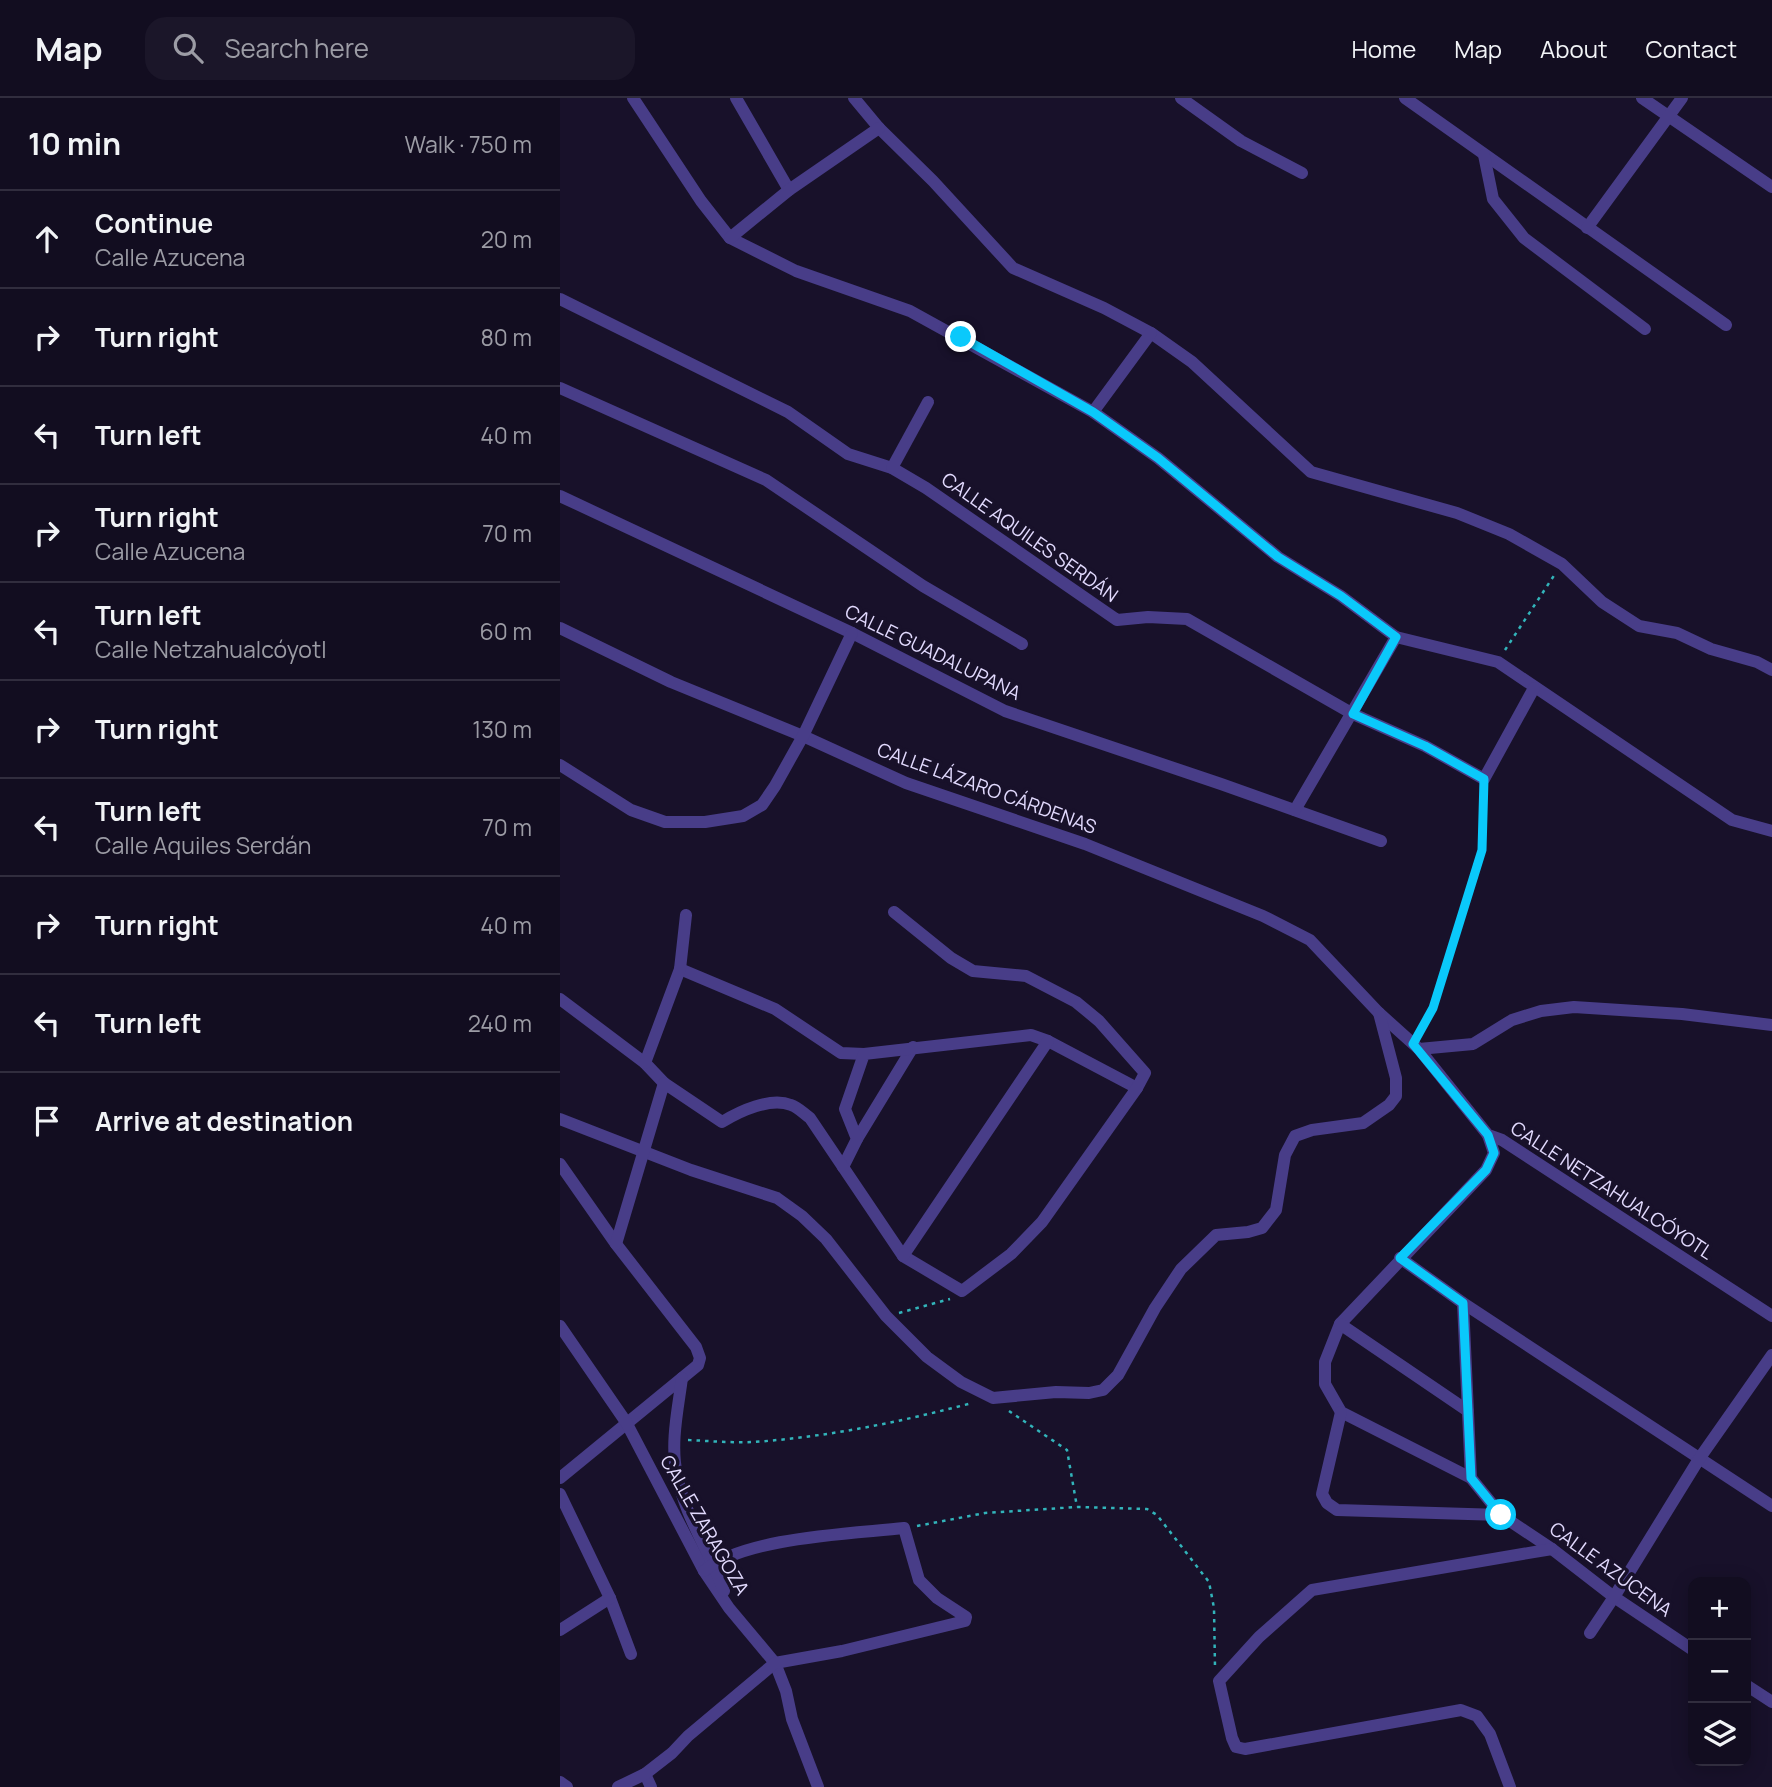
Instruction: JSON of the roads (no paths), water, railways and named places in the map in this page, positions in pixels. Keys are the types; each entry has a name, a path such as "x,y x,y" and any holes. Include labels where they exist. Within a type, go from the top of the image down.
{"street":[{"path":"633,98 701,201 730,238 796,271 910,311 1093,412 1158,458 1278,557 1341,596 1396,637 1498,662 1732,820 1772,831"},
{"path":"736,98 789,190"},
{"path":"854,98 879,128 933,181 1013,268 1104,308 1151,333 1192,362 1311,472 1457,513 1509,534 1562,564 1602,602 1639,626 1677,633 1711,649 1757,662 1772,670"},
{"path":"1181,98 1241,141 1302,173"},
{"path":"1405,98 1726,326"},
{"path":"1642,98 1772,187"},
{"path":"1587,228 1682,98"},
{"path":"730,238 789,190 879,128"},
{"path":"1484,155 1493,199 1524,238 1645,329"},
{"name":"CALLE AQUILES SERDÁN","path":"560,299 788,412 848,454 892,468 926,488 1117,620 1148,617 1187,619 1353,714 1425,746 1484,779 1534,688"},
{"path":"1093,412 1151,333"},
{"path":"560,388 766,480 923,586 1022,644"},
{"path":"892,468 928,402"},
{"name":"CALLE GUADALUPANA","path":"560,496 852,633 1005,711 1381,841"},
{"name":"CALLE LÁZARO CÁRDENAS","path":"560,628 671,682 803,736 906,783 1084,845 1263,916 1310,940 1379,1013 1416,1046"},
{"path":"560,765 631,810 665,822 705,822 743,816 762,804 803,736 852,633"},
{"path":"1295,810 1396,637"},
{"path":"560,999 645,1063 664,1083 722,1122 759,1104 790,1104 810,1118 903,1256 962,1291 1011,1254 1042,1222 1138,1088 1145,1073 1099,1021 1076,1002 1026,976 973,971 951,958 894,912"},
{"path":"645,1063 680,969 686,915"},
{"path":"680,969 775,1009 841,1053 864,1054 913,1047 949,1046 1031,1035 1048,1041 1138,1088"},
{"path":"1416,1046 1473,1044 1512,1020 1541,1011 1574,1007 1682,1014 1772,1025"},
{"path":"560,1119 691,1170 777,1198 802,1216 825,1239 886,1316 927,1357 961,1382 993,1398 1056,1392 1089,1393 1103,1390 1118,1375 1155,1308 1181,1269 1216,1235 1248,1232 1262,1227 1276,1209 1285,1155 1295,1136 1312,1130 1363,1123 1389,1105 1396,1096 1396,1078 1379,1013"},
{"path":"903,1256 1048,1041"},
{"name":"CALLE NETZAHUALCÓYOTL","path":"1416,1046 1488,1135 1502,1140 1772,1316"},
{"path":"843,1167 913,1047"},
{"path":"857,1139 845,1109 864,1054"},
{"path":"616,1244 664,1083"},
{"path":"1488,1135 1494,1153 1486,1170 1340,1324 1325,1362 1325,1384 1340,1412 1322,1494 1326,1503 1337,1510 1501,1515"},
{"path":"560,1164 616,1244 696,1347 700,1358 698,1365 560,1478"},
{"path":"1400,1258 1463,1303 1772,1506"},
{"path":"1463,1303 1471,1478"},
{"path":"1340,1324 1468,1411"},
{"name":"CALLE ZARAGOZA","path":"561,1329 626,1422 709,1567 729,1608 775,1663 786,1690 792,1719 818,1787"},
{"path":"1590,1633 1699,1459 1772,1355"},
{"path":"618,1787 645,1774 775,1663 842,1651 965,1622 967,1617 937,1598 919,1580 904,1528 770,1544 709,1567 676,1474 675,1440 682,1378"},
{"name":"CALLE AZUCENA","path":"1340,1412 1471,1478 1501,1515 1688,1647"},
{"path":"560,1494 610,1598 631,1654"},
{"path":"1510,1787 1490,1734 1477,1716 1461,1710 1245,1749 1236,1747 1219,1681 1259,1637 1312,1590 1552,1549"},
{"path":"560,1630 610,1598"},
{"path":"1751,1688 1772,1702"},
{"path":"645,1774 651,1787"},
{"path":"560,1782 567,1787"}]}
